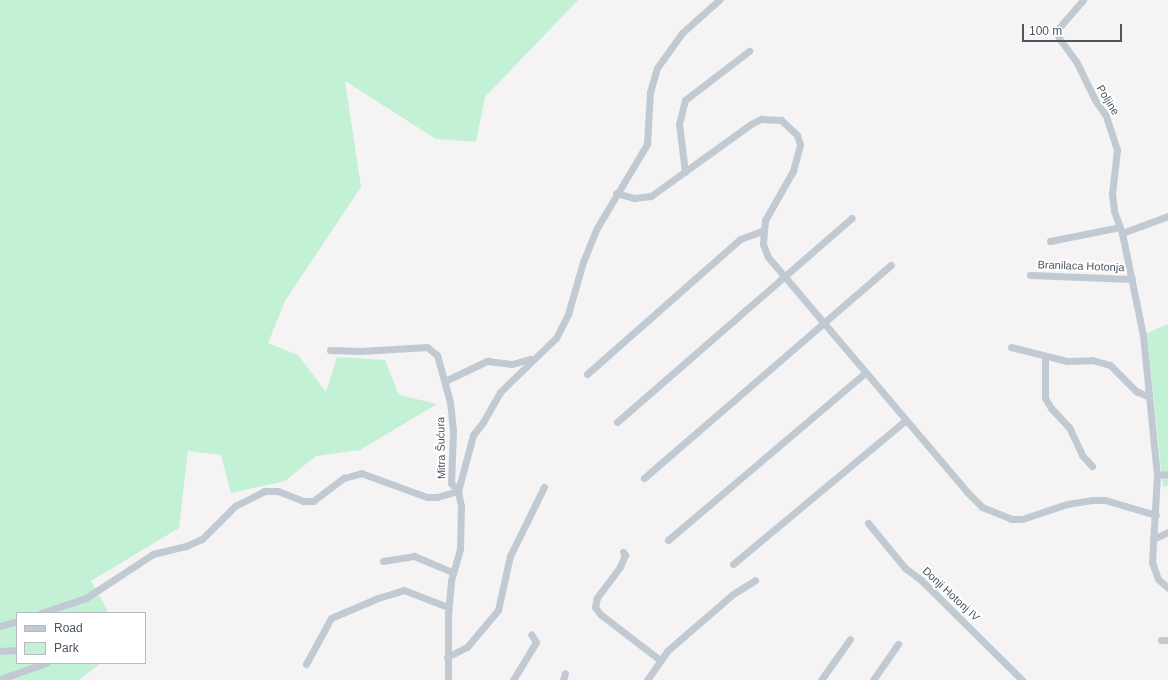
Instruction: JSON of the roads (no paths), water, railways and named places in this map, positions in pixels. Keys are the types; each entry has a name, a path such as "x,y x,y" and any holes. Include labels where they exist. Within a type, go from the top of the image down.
{"street":[{"path":"44,612 86,598 153,554 186,546 202,538 235,506 264,491 278,491 303,502 313,501 344,478 361,473 427,497 437,497 458,491 473,435 483,422 500,392 532,359 556,338 563,326 589,247 616,193 647,144 650,92 657,68 682,33 719,0"},
{"name":"Poljine","path":"1083,0 1057,30 1059,38 1076,61 1113,130 1116,150 1112,194 1114,211 1121,230"},
{"path":"685,172 681,159 680,124 685,100 749,51"},
{"path":"616,193 634,198 651,196 761,119 781,120 790,126 797,135 799,157 771,206 762,231 763,244 768,257 822,323 974,500 1001,517 1022,519 1067,504 1092,500 1112,502 1156,515"},
{"path":"1050,240 1121,230 1168,216"},
{"path":"617,422 852,218"},
{"name":"Branilaca Hotonja","path":"1121,230 1143,335 1147,396 1157,476 1156,515 1153,539 1153,570 1168,588"},
{"path":"586,374 740,239 762,231"},
{"path":"644,478 891,265"},
{"name":"Branilaca Hotonja","path":"1030,275 1132,279"},
{"name":"Mitra Šućura","path":"330,350 361,351 427,347 437,355 445,381 453,431 451,482 458,491 461,506 460,549 452,572 448,607 448,680"},
{"path":"1011,347 1045,357 1067,361 1092,360 1110,365 1136,391 1147,396"},
{"path":"1045,357 1045,398 1051,408 1070,427 1082,455 1092,466"},
{"path":"445,381 487,361 512,364 532,359"},
{"path":"668,540 865,373"},
{"path":"733,564 906,420"},
{"path":"1157,476 1168,474"},
{"path":"447,657 467,647 498,610 510,556 544,487"},
{"name":"Donji Hotonj IV","path":"868,523 902,564 927,585 1022,680"},
{"path":"1153,539 1168,532"},
{"path":"623,552 625,555 622,563 597,598 595,606 600,614 660,660"},
{"path":"383,561 392,562 414,556 452,572"},
{"path":"647,680 660,660 687,633 754,580"},
{"path":"306,664 331,618 378,598 404,590 448,607"},
{"path":"0,626 16,621"},
{"path":"513,680 536,642 531,634"},
{"path":"821,680 850,639"},
{"path":"873,680 898,644"},
{"path":"0,651 16,650"},
{"path":"0,679 43,664"}]}
